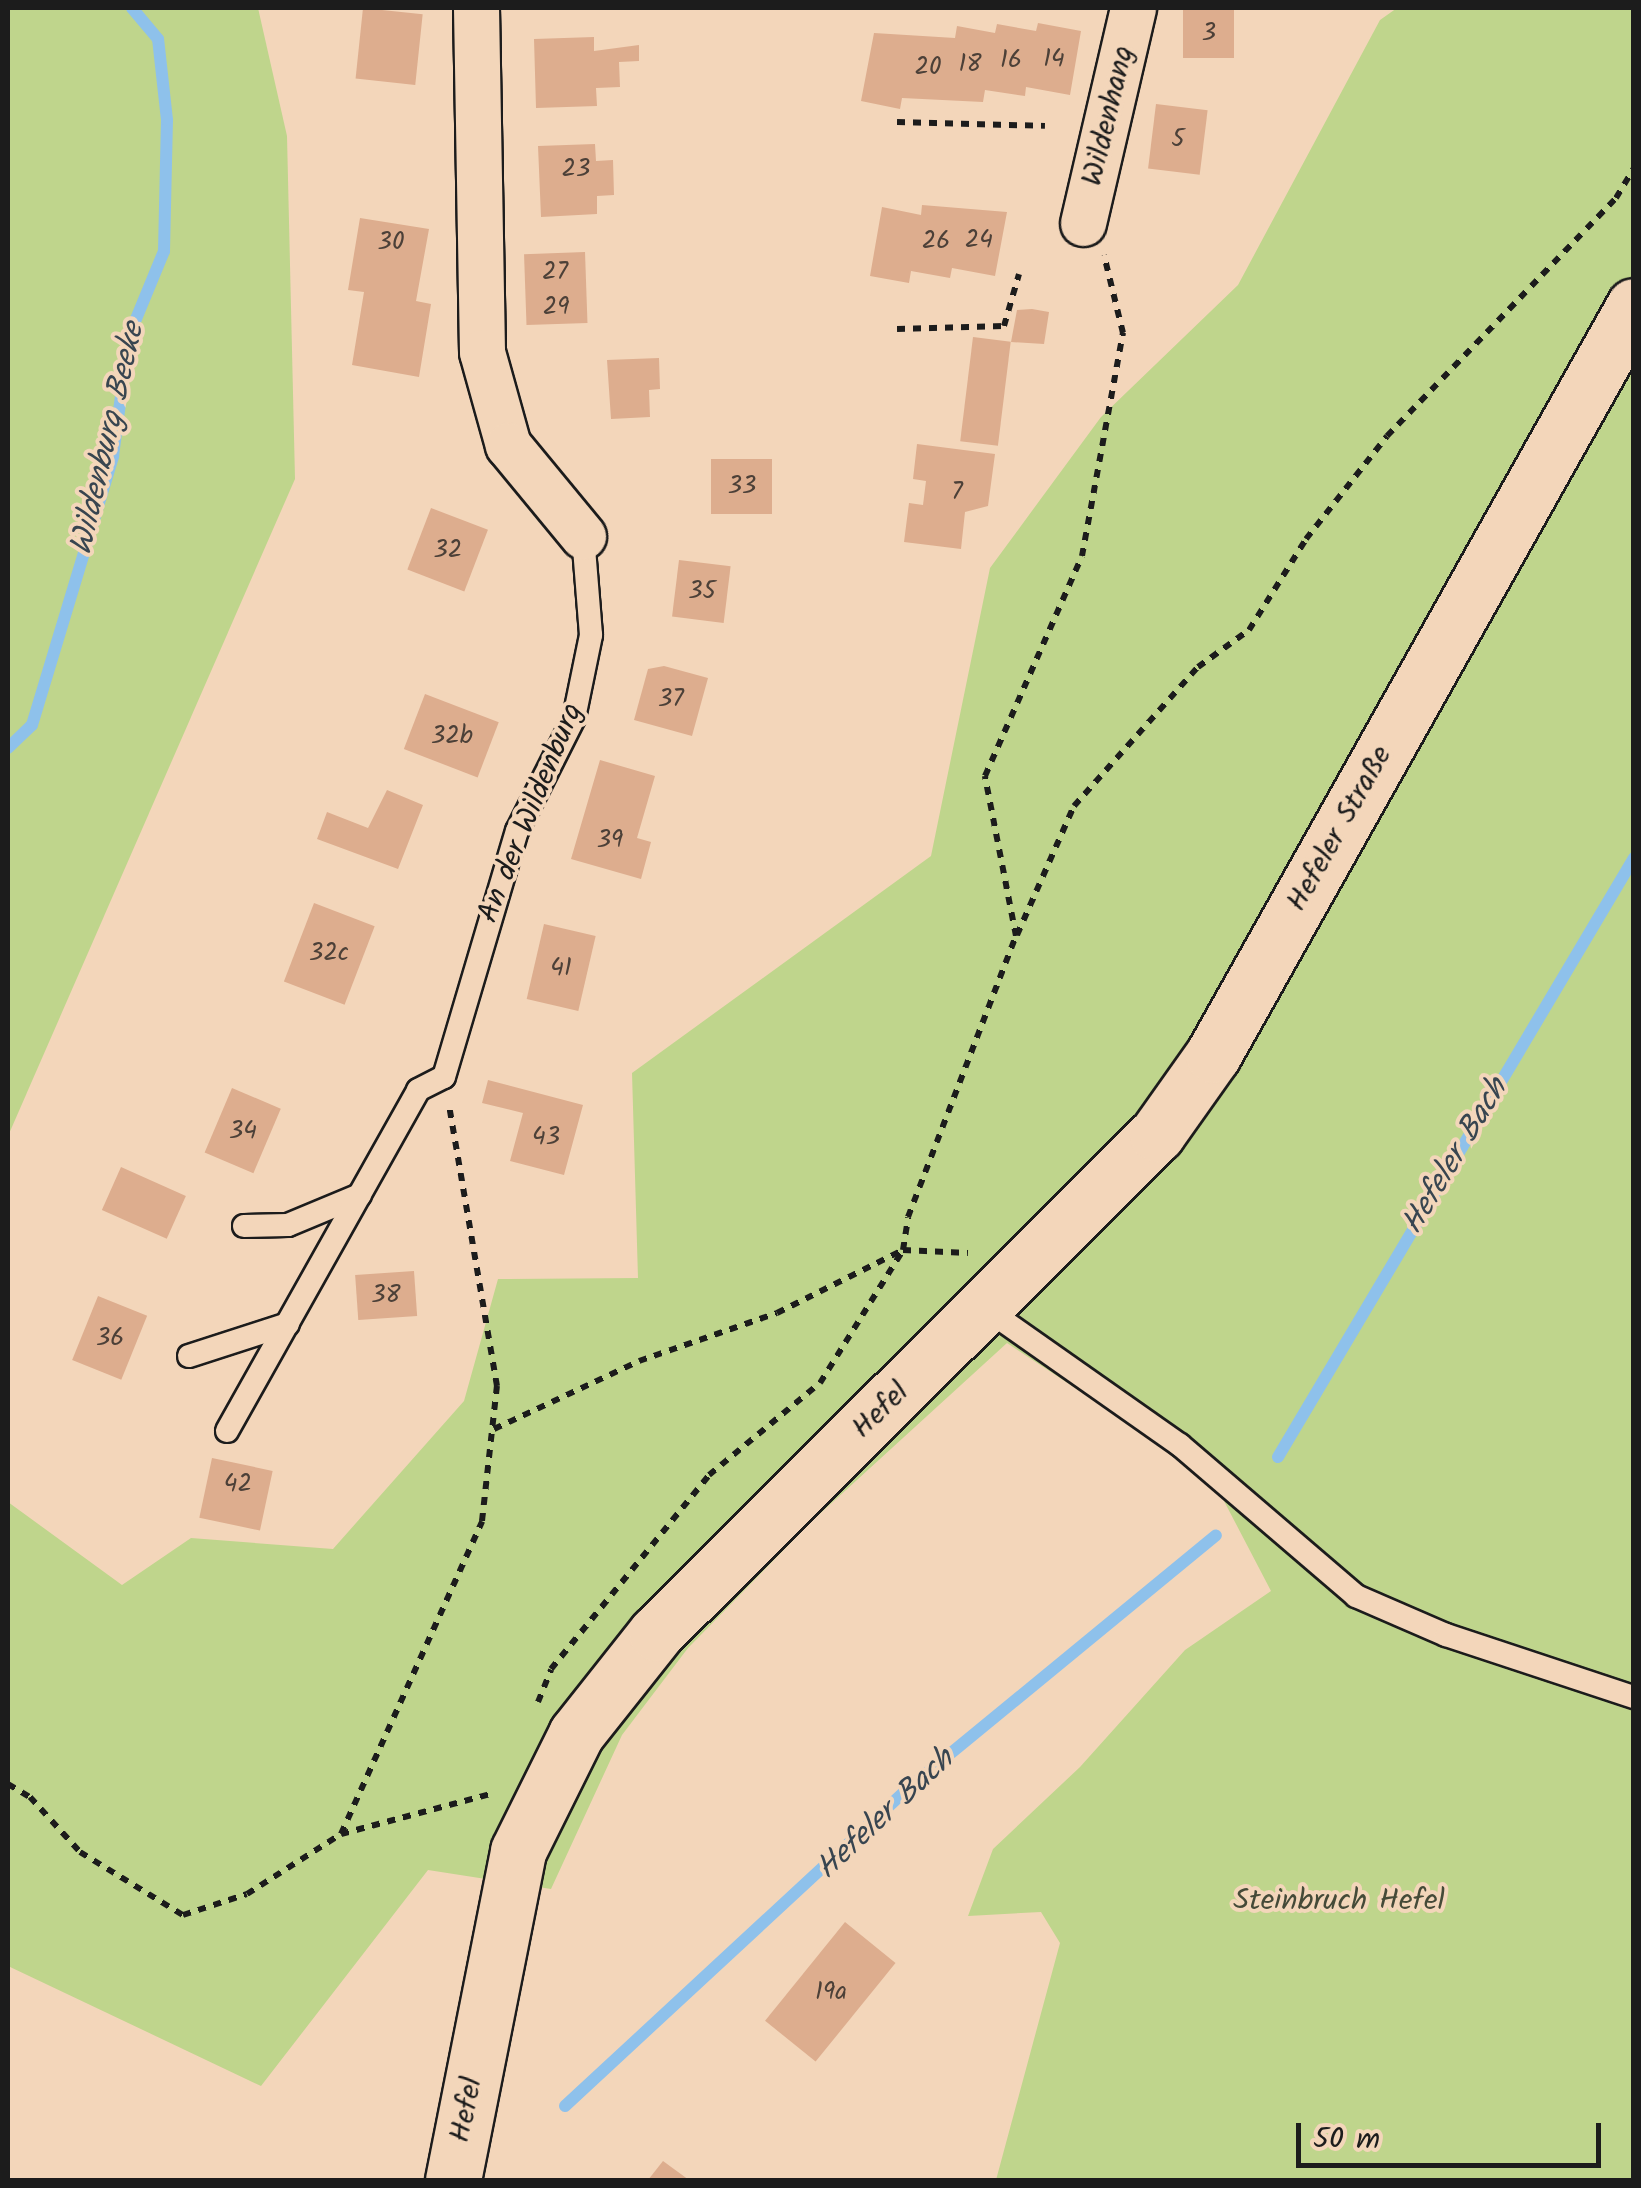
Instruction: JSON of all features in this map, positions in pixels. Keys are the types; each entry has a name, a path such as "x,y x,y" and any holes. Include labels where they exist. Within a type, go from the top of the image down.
{"main road":[{"name":"Hefeler Straße","path":"986,1308 1157,1134 1213,1055 1634,306"},
{"name":"Hefel","path":"453,2180 518,1851 576,1734 656,1633 986,1308"}],"street":[{"name":"An der Wildenburg","path":"476,8 482,352 508,445 582,536"},
{"name":"Wildenhang","path":"1083,224 1133,8"}],"lane":[{"name":"An der Wildenburg","path":"444,1077 517,830 574,718 591,634 582,536"},
{"path":"227,1432 418,1090 444,1077"},
{"path":"244,1226 288,1226 360,1195"},
{"path":"986,1308 1180,1445 1356,1596 1446,1636 1634,1697"},
{"path":"188,1356 288,1324"}],"path":[{"path":"897,122 1046,126"},
{"path":"530,1722 552,1670 708,1475 820,1383 904,1250 908,1217 1016,936 1074,806 1198,667 1249,630 1306,539 1387,436 1616,198 1634,168"},
{"path":"1016,936 985,776 1082,556 1123,333 1112,267 1083,224"},
{"path":"896,329 1004,326 1018,274"},
{"path":"340,1834 482,1522 496,1386 444,1077"},
{"path":"493,1429 639,1360 777,1313 904,1250 980,1254 986,1308"},
{"path":"8,1784 80,1852 183,1915 248,1894 340,1834 502,1791 542,1802"}],"green space":[{"path":"8,8 258,8 287,136 295,479 8,1136"},
{"name":"Steinbruch Hefel","path":"1397,8 1633,8 1633,2180 996,2180 1060,1943 1041,1912 968,1916 993,1849 1080,1767 1185,1650 1271,1591 1212,1478 1007,1343 812,1521 688,1648 622,1735 551,1889 428,1870 261,2086 8,1966 8,1502 122,1585 191,1538 333,1549 464,1401 498,1279 638,1278 632,1073 931,856 990,568 1101,417 1238,285 1380,20"}],"building":[{"path":"363,8 423,14 415,85 356,79"},
{"path":"1183,8 1234,8 1234,58 1183,58"},
{"path":"1038,23 1081,31 1070,95 1026,87 1025,96 985,90 983,102 902,98 900,109 861,101 874,33 955,38 957,26 995,33 997,24 1036,31"},
{"path":"594,37 594,51 639,45 639,61 619,62 620,87 596,88 597,106 536,108 534,39"},
{"path":"1156,104 1208,110 1200,175 1148,169"},
{"path":"595,144 596,161 613,160 614,195 597,196 597,214 541,217 538,146"},
{"path":"922,205 1007,212 995,276 952,268 950,278 911,271 909,283 870,276 882,207 921,215"},
{"path":"360,218 429,229 416,301 431,304 419,377 352,365 364,292 348,290"},
{"path":"585,252 587,323 527,325 524,254"},
{"path":"1017,310 1049,312 1044,344 1011,342"},
{"path":"973,337 1011,342 998,446 960,441"},
{"path":"659,358 660,389 649,390 650,417 611,419 607,360"},
{"path":"917,444 995,454 988,506 965,512 961,549 904,542 909,503 923,505 926,481 913,479"},
{"path":"711,459 772,459 772,514 711,514"},
{"path":"431,508 488,530 464,591 407,570"},
{"path":"679,560 731,566 724,623 672,617"},
{"path":"664,666 708,678 692,736 634,720 648,669"},
{"path":"425,694 499,722 478,777 404,749"},
{"path":"600,760 655,776 637,838 651,842 641,879 571,859"},
{"path":"387,790 423,805 398,869 317,839 327,812 368,828"},
{"path":"314,903 375,926 345,1005 284,981"},
{"path":"544,924 596,936 578,1011 527,999"},
{"path":"488,1080 583,1105 564,1175 510,1161 523,1113 482,1103"},
{"path":"232,1088 281,1109 253,1173 205,1152"},
{"path":"121,1167 186,1196 167,1239 102,1210"},
{"path":"414,1271 417,1316 358,1320 355,1275"},
{"path":"98,1296 147,1316 121,1380 72,1360"},
{"path":"212,1458 273,1471 260,1531 199,1518"},
{"path":"845,1922 896,1963 816,2062 765,2021"},
{"path":"663,2161 689,2180 648,2180"}],"waterway":[{"name":"Wildenburg Beeke","path":"8,748 32,725 113,456 129,336 164,251 167,120 158,39 132,8"},
{"name":"Hefeler Bach","path":"1278,1457 1634,858"},
{"name":"Hefeler Bach","path":"565,2106 906,1790 1216,1535"}]}
